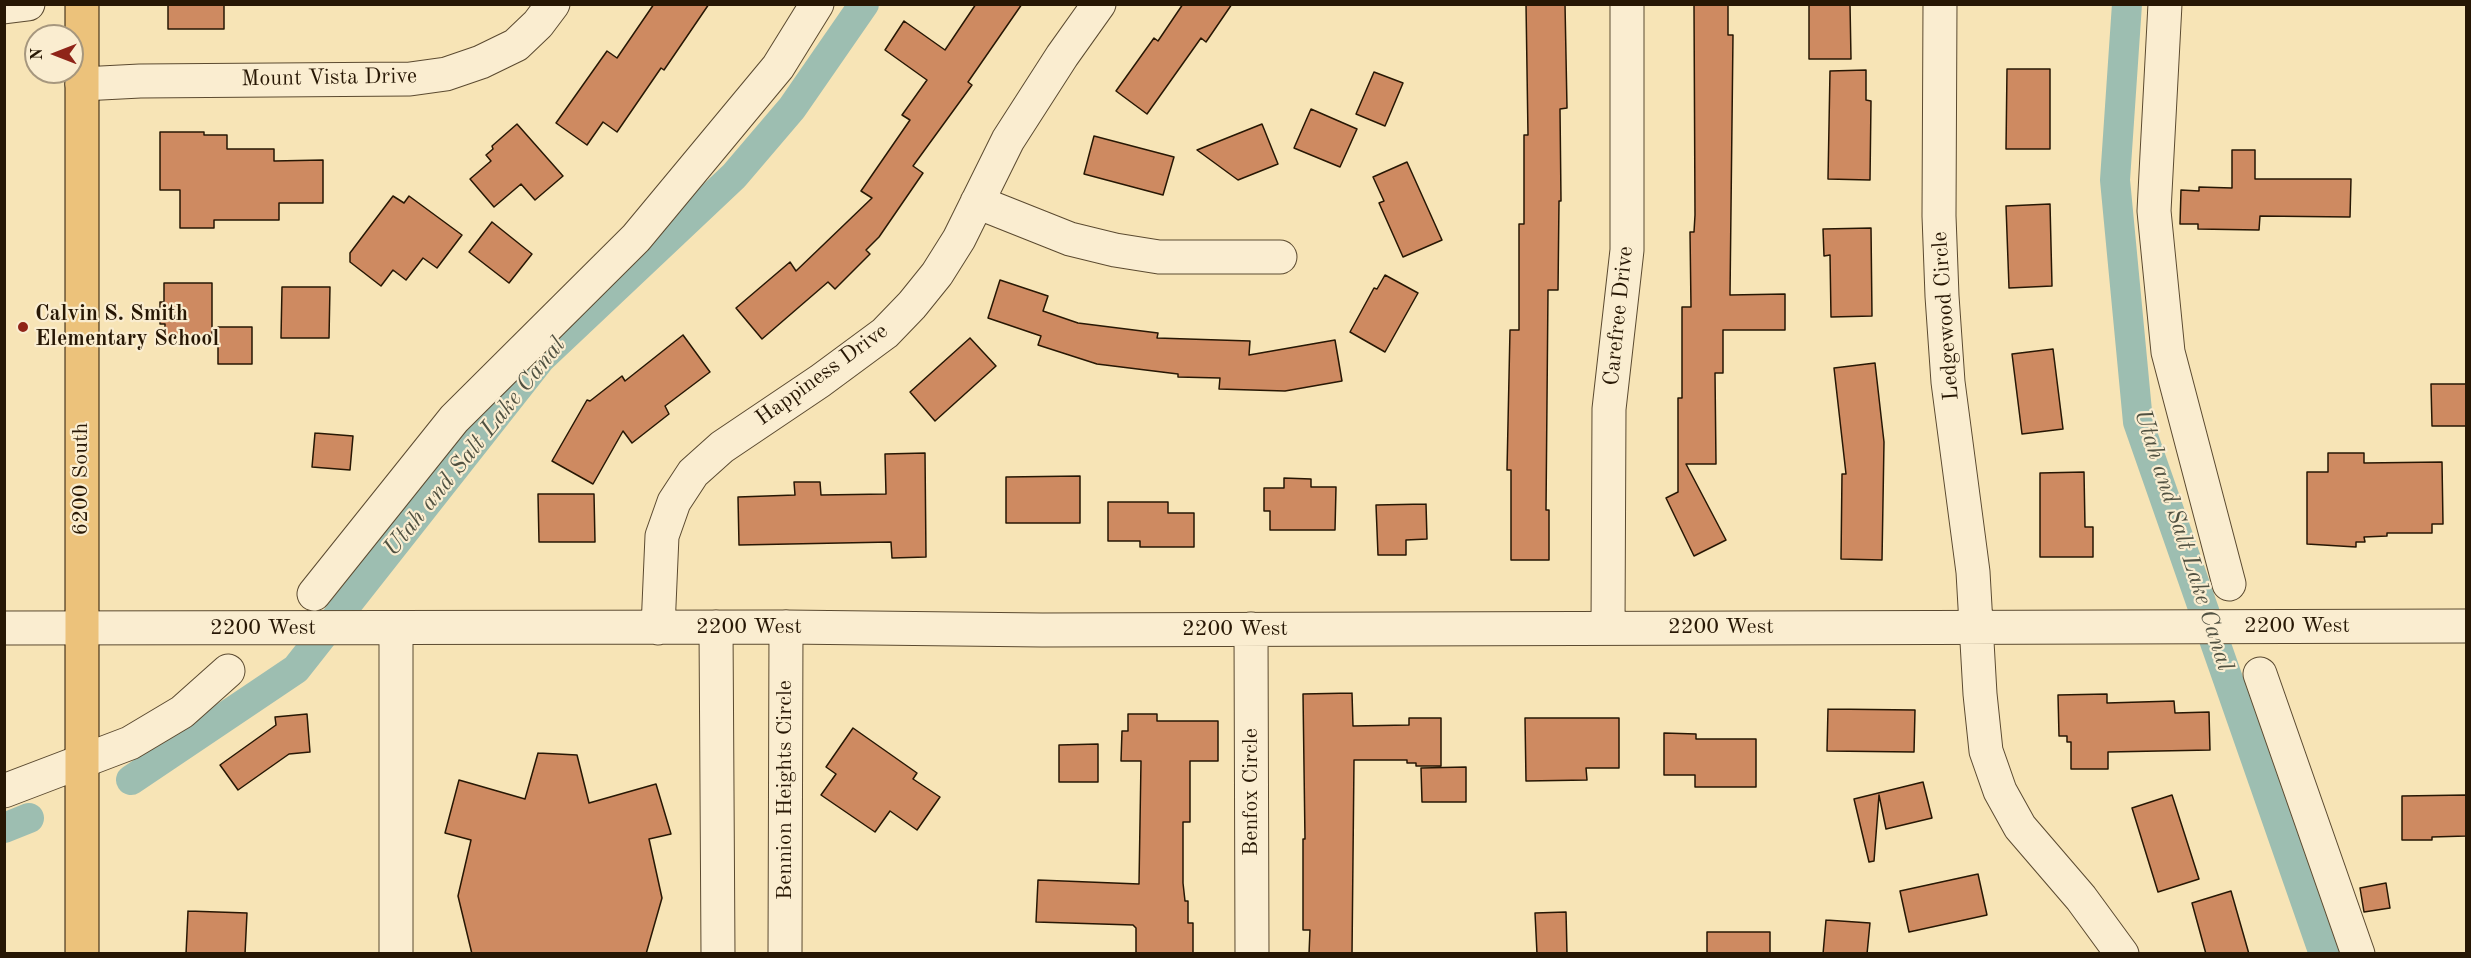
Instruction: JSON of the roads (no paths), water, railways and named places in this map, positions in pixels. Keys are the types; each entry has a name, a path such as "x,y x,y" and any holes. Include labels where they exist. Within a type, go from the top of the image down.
{"main road":[{"name":"6200 South","path":"82,4 82,24"},
{"name":"6200 South","path":"82,84 82,954"}],"street":[{"path":"4,7 28,4"},
{"name":"Mount Vista Drive","path":"84,84 140,81 410,79 446,74 481,62 516,45 538,24 553,4"},
{"path":"314,594 454,419 636,238 778,67 818,4"},
{"name":"Happiness Drive","path":"658,628 662,536 674,502 693,473 722,447 820,381 885,333 912,305 937,274 959,239 1008,140 1062,56 1099,4"},
{"name":"Carefree Drive","path":"1608,628 1609,409 1627,250 1627,4"},
{"name":"Ledgewood Circle","path":"1940,4 1939,216 1942,296 1948,382 1973,572 1980,694 1986,751 2000,791 2020,827 2080,898 2118,952"},
{"path":"2165,4 2154,211 2168,352 2229,584"},
{"path":"977,202 1070,239 1115,250 1159,256 1280,257"},
{"name":"2200 West","path":"4,628 81,626 275,629 786,627 1251,629 2466,626"},
{"path":"716,627 718,954"},
{"name":"Bennion Heights Circle","path":"785,954 786,627"},
{"path":"396,628 396,954"},
{"name":"Benfox Circle","path":"1251,629 1252,954"},
{"path":"4,791 130,744 182,712 228,671"},
{"path":"2260,674 2358,954"}],"waterway":[{"name":"Utah and Salt Lake Canal","path":"131,780 296,669 541,358 734,176 792,108 864,4"},
{"name":"Utah and Salt Lake Canal","path":"2127,4 2115,180 2138,422 2324,954"},
{"name":"Utah and Salt Lake Canal","path":"4,828 29,818"}],"place":[{"name":"Calvin S. Smith Elementary School","path":"23,327"}]}
